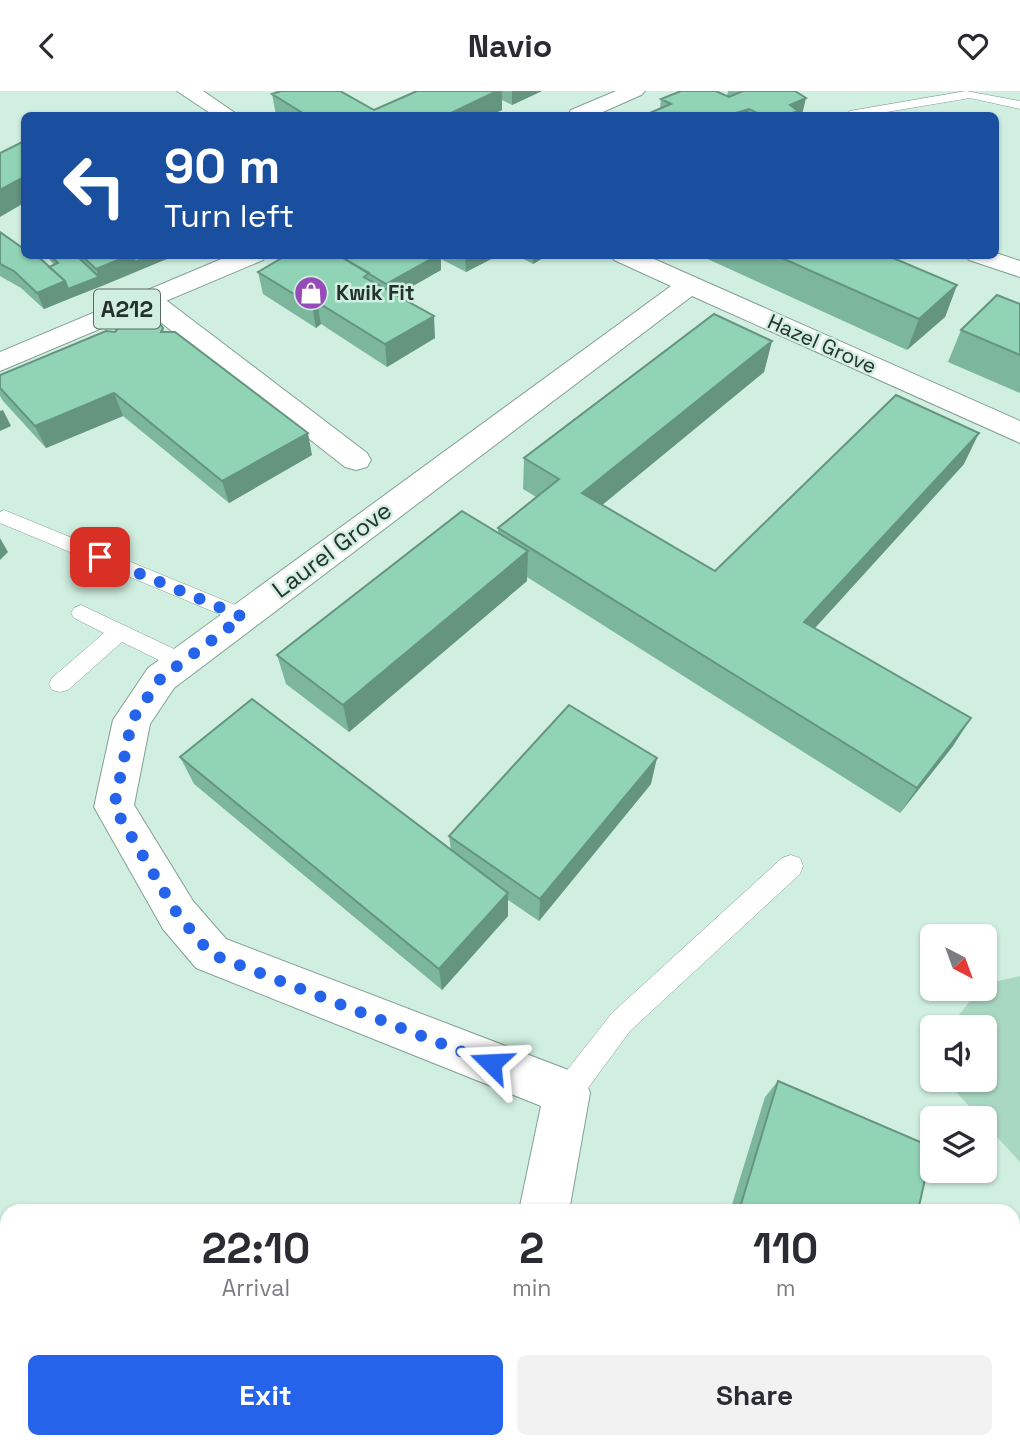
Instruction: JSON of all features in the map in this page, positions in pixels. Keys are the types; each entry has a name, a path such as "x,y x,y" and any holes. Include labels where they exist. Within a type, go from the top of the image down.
{"street":[{"path":"188,91 222,112"},
{"path":"586,112 634,91"},
{"name":"A212","path":"2,359 245,259"},
{"name":"Hazel Grove","path":"632,259 1020,433"},
{"path":"990,259 1020,269"},
{"name":"Laurel Grove","path":"567,1093 211,954 178,915 114,807 132,720 161,678 690,285"},
{"path":"149,300 356,460"},
{"path":"545,1204 567,1093"}],"lane":[{"path":"867,112 970,94 1020,105"},
{"path":"4,517 243,617"},
{"path":"81,613 182,662"},
{"path":"60,684 120,632"},
{"path":"567,1093 621,1022 791,866"}],"green space":[{"path":"1020,976 1020,1162 997,1137 997,1106 969,1106 956,1092 997,1092 997,1015 959,1015 970,1001 998,1001 998,981"}],"building":[{"path":"281,91 340,91 374,110 417,91 497,91 453,112 301,112 272,94"},
{"path":"681,91 716,91 729,97 743,91 795,91 806,98 790,105 798,111 795,112 755,112 749,109 739,112 652,112 671,104 661,99"},
{"path":"21,142 21,179 0,190 0,153"},
{"path":"0,232 21,247 21,259 41,259 65,281 37,293 14,271 0,264"},
{"path":"54,259 80,259 99,277 68,289 65,281 49,267 58,263"},
{"path":"85,259 120,259 96,269"},
{"path":"280,259 345,259 369,273 364,277 434,316 385,344 317,302 312,305 258,272"},
{"path":"345,259 431,259 386,284"},
{"path":"784,259 895,259 957,285 919,319"},
{"path":"997,295 1020,304 1020,355 961,330"},
{"path":"714,314 772,341 582,493 715,571 896,395 979,433 804,622 971,718 917,788 498,528 559,479 524,458"},
{"path":"137,315 149,315 157,320 163,328 161,332 175,332 308,433 222,481 114,393 35,426 0,388 0,375 106,331 115,332 125,320"},
{"path":"462,511 528,551 343,705 277,655"},
{"path":"252,699 508,893 439,969 180,757"},
{"path":"569,705 657,758 540,899 449,836"},
{"path":"778,1081 920,1142 920,1183 924,1183 920,1204 741,1204"}],"place":[{"name":"Kwik Fit","path":"311,293"}],"route":[{"path":"100,557 243,617 161,678 132,720 114,807 178,915 211,954 491,1063"}]}
